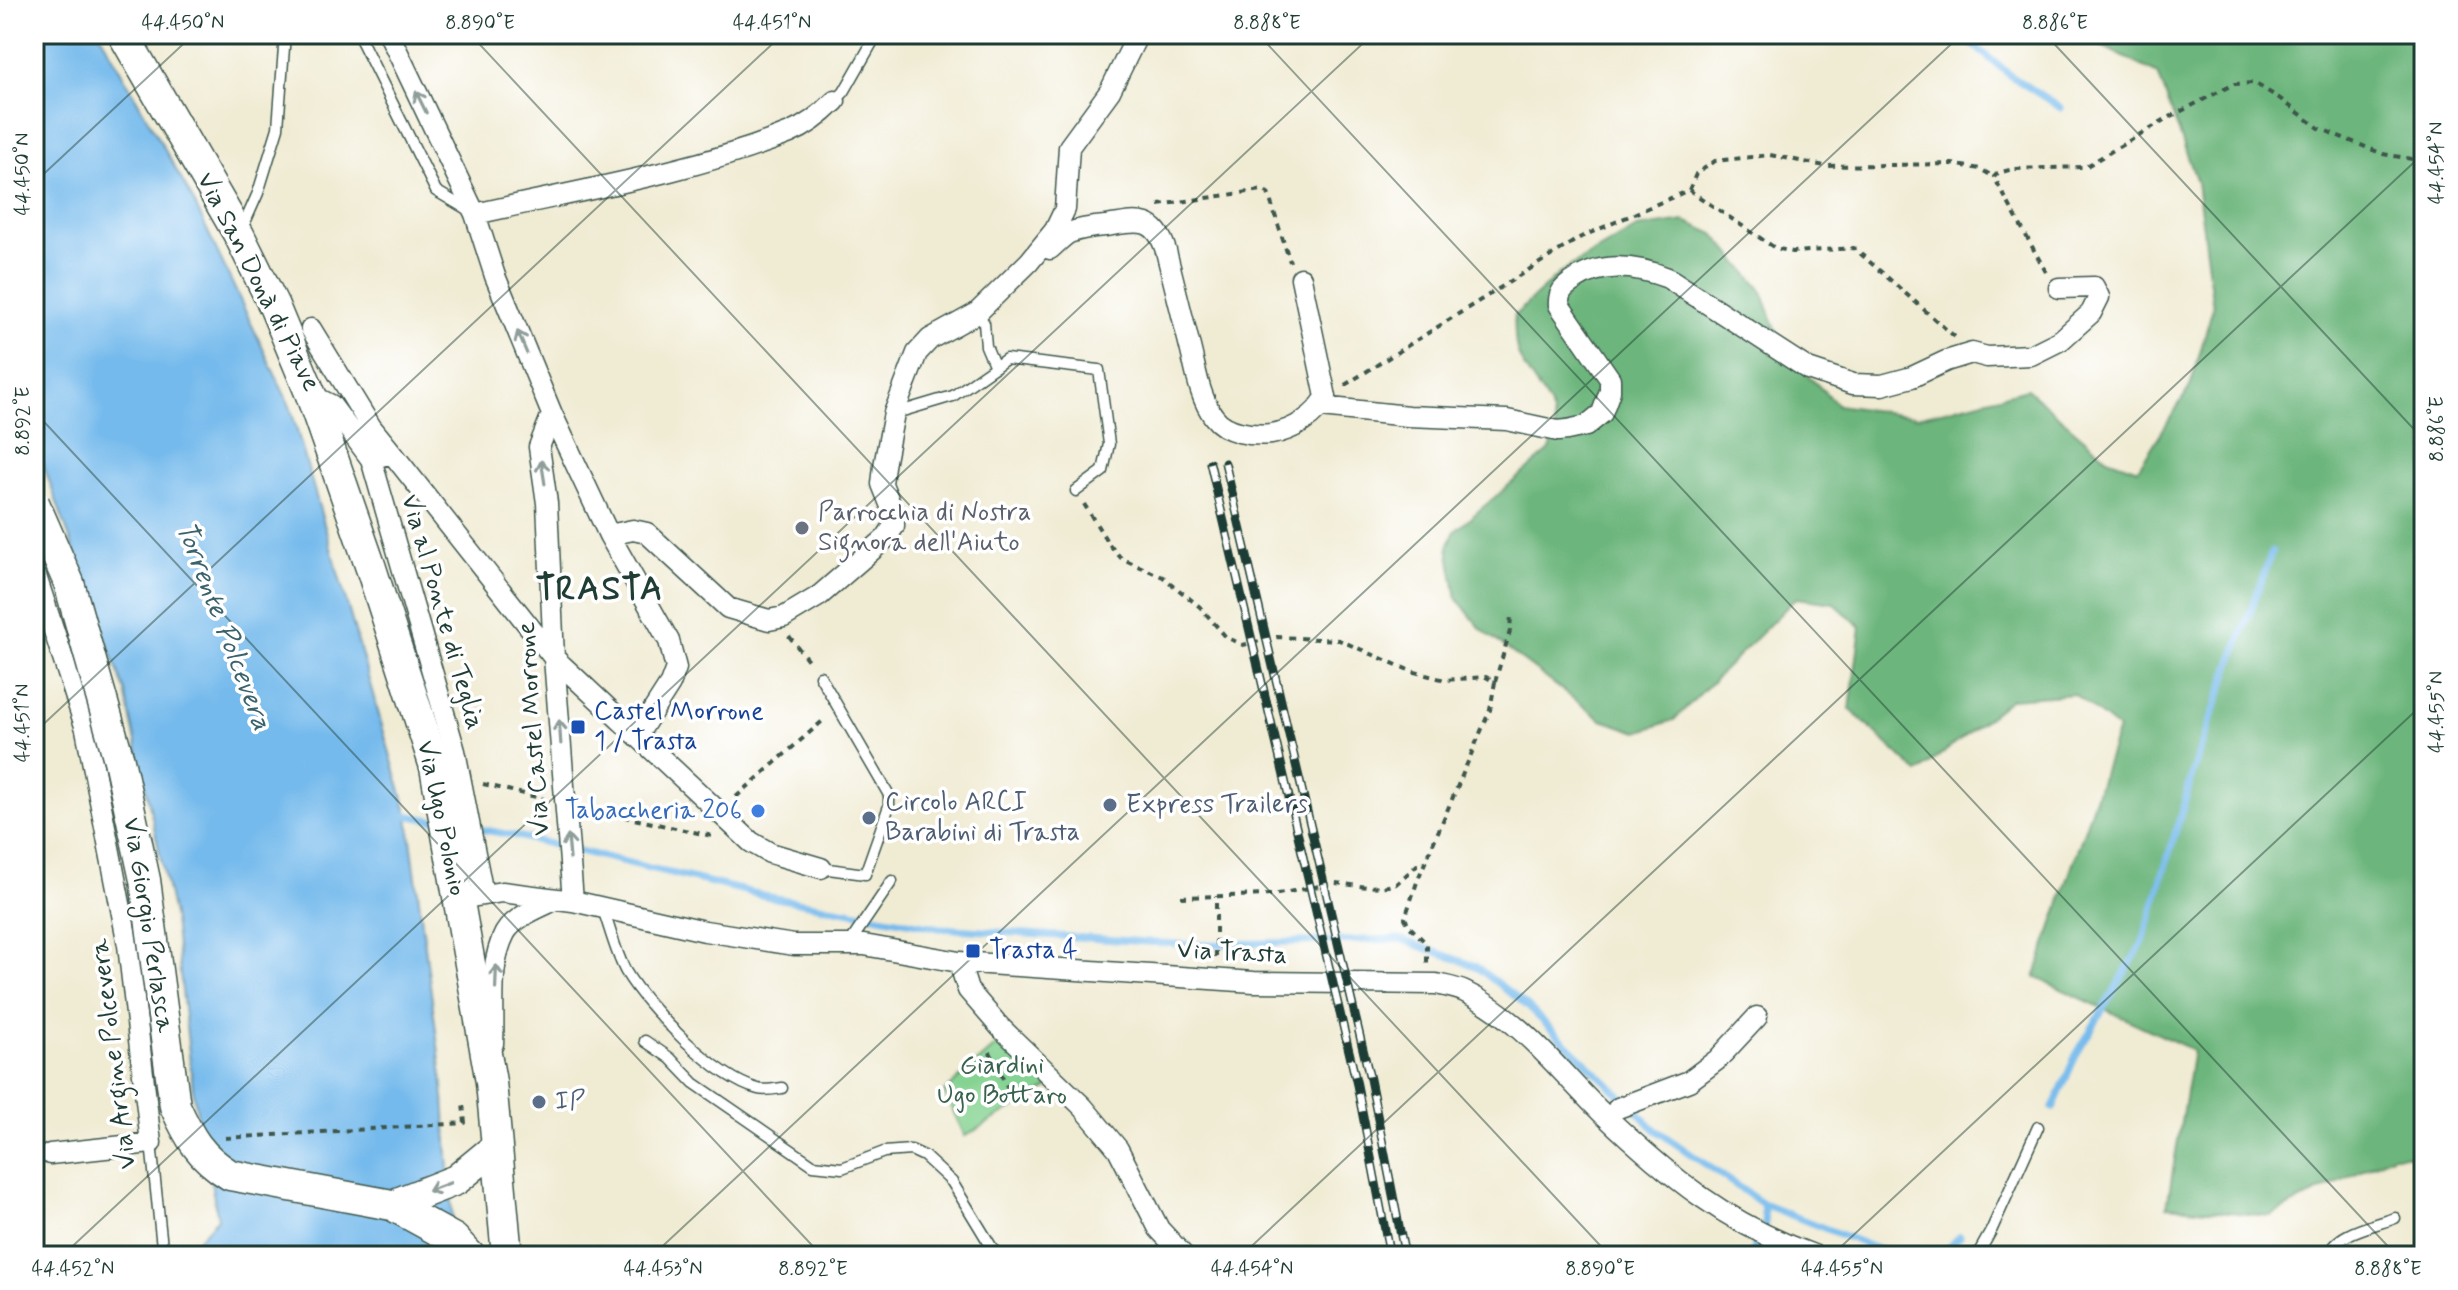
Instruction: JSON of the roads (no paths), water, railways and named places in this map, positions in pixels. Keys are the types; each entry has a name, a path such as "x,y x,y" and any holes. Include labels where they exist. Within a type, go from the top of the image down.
{"main road":[{"name":"Via San Donà di Piave","path":"123,34 239,235 274,306 311,395"},
{"name":"Via Ugo Polonio","path":"311,395 435,767 454,788 469,886 491,1082 488,1154 507,1256"},
{"name":"Via Giorgio Perlasca","path":"34,503 69,583 119,760 145,880 175,1106 187,1134 209,1163 230,1175 392,1205 454,1239 470,1256"},
{"path":"392,1205 456,1180 488,1154"}],"street":[{"path":"389,34 475,214 495,276 552,414 609,535 669,641 676,668 670,684 638,734"},
{"path":"609,535 633,530 647,533 728,608 769,620 784,617 819,596 886,538 894,526 894,514 882,484 894,413 917,353 930,339 977,313 1029,262 1061,219 1065,209 1069,147 1110,91 1131,42 1138,34"},
{"path":"475,214 687,166 792,132 820,115 835,101"},
{"path":"1029,262 1078,230 1139,221 1147,223 1163,239 1202,395 1215,418 1226,428 1241,433 1272,434 1295,427 1321,407 1326,397 1302,281"},
{"path":"1321,407 1408,416 1507,420 1558,431 1586,426 1602,413 1610,391 1610,379 1559,305 1558,297 1563,288 1584,274 1608,266 1648,270 1668,278 1808,369 1853,384 1882,385 1912,377 1972,353 1987,357 2031,355 2049,348 2091,313 2099,297 2094,287 2059,288"},
{"name":"Via San Donà di Piave","path":"311,329 371,427 554,658 751,842 770,853 821,868"},
{"name":"Via San Donà di Piave","path":"311,395 331,405 371,459"},
{"name":"Via Castel Morrone","path":"552,414 539,447 547,503 565,806 567,895"},
{"path":"371,459 392,453"},
{"name":"Via al Ponte di Teglia","path":"371,459 411,590 454,788"},
{"name":"Via Argine Polcevera","path":"34,570 86,729 128,945 151,1143"},
{"name":"Via Trasta","path":"469,886 502,892 567,895 602,907 705,931 794,945 853,938 959,962 1254,982 1432,984 1464,991 1496,1011 1525,1035 1610,1111 1686,1188 1738,1222 1775,1241 1816,1256"},
{"path":"491,1082 494,968 506,931 526,914 567,895"},
{"path":"959,962 968,990 1000,1027 1083,1107 1118,1149 1159,1229 1184,1256"},
{"path":"1610,1111 1677,1087 1702,1073 1757,1017"},
{"path":"50,1154 151,1143"}],"lane":[{"path":"239,235 258,193 278,128 285,34"},
{"path":"358,34 436,191 475,214"},
{"path":"835,101 844,92 877,34"},
{"path":"977,313 984,323 986,346 995,367"},
{"path":"894,413 953,396 1006,359 1099,370 1109,444 1103,471 1076,491"},
{"name":"Via San Donà di Piave","path":"820,676 889,795 889,806 865,874 821,868"},
{"path":"853,938 892,881"},
{"path":"602,907 625,970 644,999 690,1047 725,1072 758,1090 782,1088"},
{"path":"645,1041 670,1058 694,1083 813,1165 842,1168 884,1152 911,1150 924,1156 952,1182 997,1256"},
{"path":"1977,1256 2038,1127"},
{"name":"Via Argine Polcevera","path":"151,1143 163,1256"},
{"path":"2330,1252 2343,1237 2395,1218"}],"water":[{"name":"Torrente Polcevera","path":"34,34 100,34 193,200 290,406 408,816 443,1084 455,1256 196,1256 195,1242 218,1218 194,1097 174,920 125,691 34,439"}],"waterway":[{"path":"1960,34 2011,76 2061,108"},
{"path":"2053,1108 2076,1055 2143,942 2200,749 2272,552"},
{"path":"399,814 438,821"},
{"path":"474,828 770,897 940,928 1192,945 1400,939 1475,966 1525,1004 1656,1130 1763,1204 1895,1256"},
{"path":"1763,1204 1765,1224"},
{"path":"1941,1256 1960,1236"},
{"path":"1750,1256 1755,1247"}],"railway":[{"path":"1210,463 1357,1085 1390,1256"},
{"path":"1225,463 1370,1079 1405,1256"},
{"path":"34,1222 41,1256"}],"place":[{"name":"Parrocchia di Nostra Signora dell'Aiuto","path":"802,528"},
{"name":"Castel Morrone 1 / Trasta","path":"578,727"},
{"name":"Express Trailers","path":"1110,805"},
{"name":"Tabaccheria 206","path":"758,811"},
{"name":"Circolo ARCI Barabini di Trasta","path":"869,818"},
{"name":"Trasta 4","path":"973,951"},
{"name":"IP","path":"539,1102"}],"district":[{"name":"TRASTA","path":"600,589"}],"park label":[{"name":"Giardini Ugo Bottaro","path":"1002,1081"}]}
